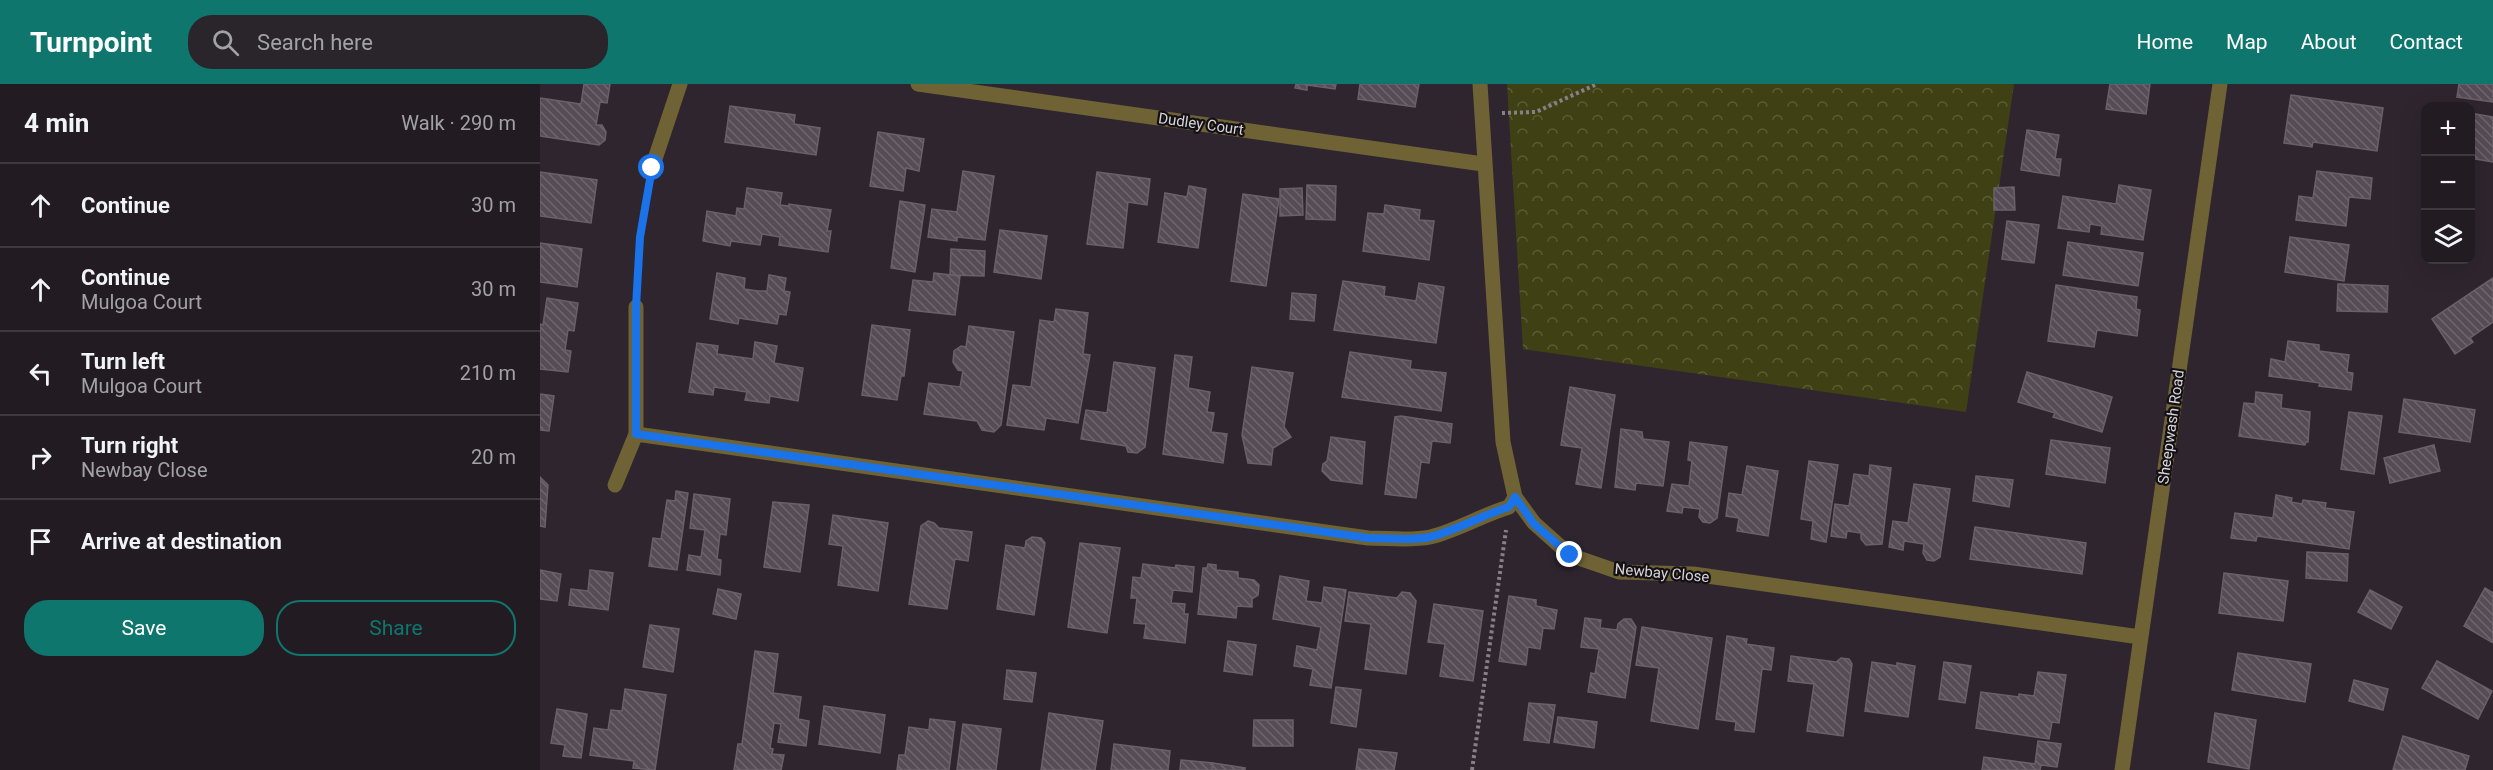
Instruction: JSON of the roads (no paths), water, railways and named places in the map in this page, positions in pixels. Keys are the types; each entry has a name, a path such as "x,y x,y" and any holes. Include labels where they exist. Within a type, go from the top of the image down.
{"street":[{"path":"652,168 680,84"},
{"name":"Dudley Court","path":"918,84 1483,164"},
{"name":"Newbay Close","path":"1480,84 1483,164 1503,442 1512,502 1570,555 1619,572 1693,574 2140,637"},
{"name":"Sheepwash Road","path":"2122,770 2220,84"},
{"path":"615,486 636,434 636,307"},
{"path":"636,434 1368,538 1428,538 1463,526 1512,502"}]}
